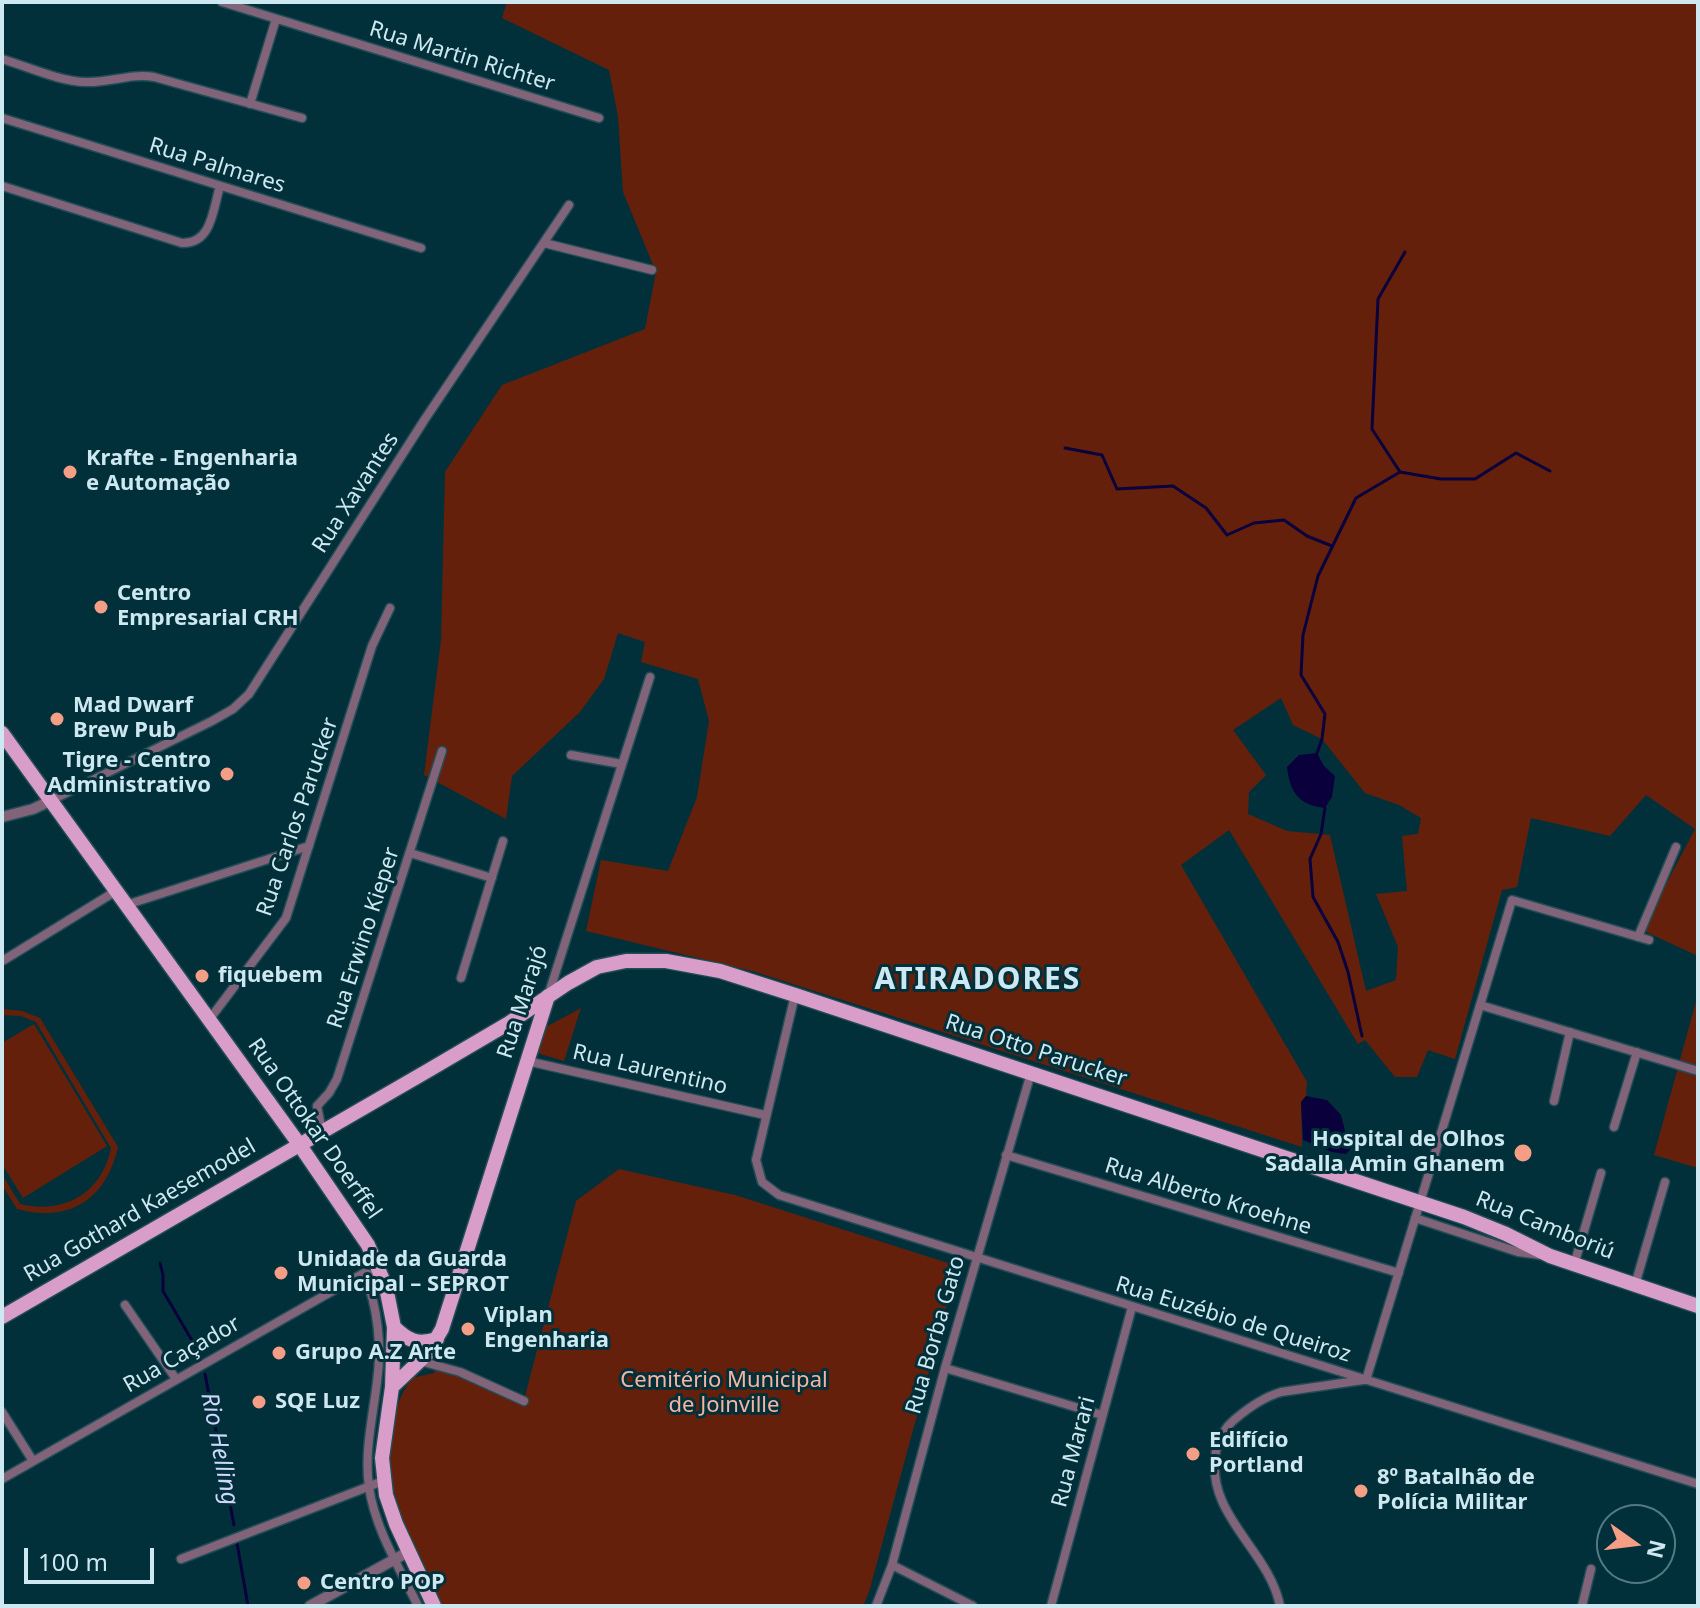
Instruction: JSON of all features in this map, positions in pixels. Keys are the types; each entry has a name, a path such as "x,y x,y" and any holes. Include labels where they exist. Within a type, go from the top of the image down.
{"main road":[{"name":"Rua Ottokar Doerffel","path":"2,733 363,1236 382,1277 394,1327 392,1387 376,1484 391,1513 402,1555 434,1606"},
{"name":"Rua Otto Parucker","path":"299,1144 509,1023 597,967 639,959 711,969 795,995 1420,1202"},
{"name":"Rua Marajó","path":"392,1387 437,1339 548,996"},
{"path":"509,1023 526,1024 534,1040"},
{"path":"282,1121 322,1131"},
{"name":"Rua Gothard Kaesemodel","path":"2,1317 299,1144"},
{"name":"Rua Camboriú","path":"1420,1202 1495,1228 1574,1265 1698,1306"},
{"path":"394,1327 413,1341 437,1339"}],"street":[{"name":"Rua Martin Richter","path":"222,2 599,118"},
{"path":"250,104 276,19"},
{"path":"2,59 79,82 134,75 154,77 302,118"},
{"name":"Rua Palmares","path":"2,118 421,248"},
{"path":"2,186 182,243 199,241 209,224 220,186"},
{"name":"Rua Xavantes","path":"50,801 212,721 233,709 249,694 425,419 569,205"},
{"path":"544,243 652,270"},
{"name":"Rua Carlos Parucker","path":"209,1020 280,928 290,907 372,646 390,608"},
{"name":"Rua Marajó","path":"548,996 650,677"},
{"name":"Rua Erwino Kieper","path":"322,1131 317,1106 337,1079 442,751"},
{"path":"571,755 622,764"},
{"path":"2,817 50,801"},
{"path":"461,978 503,841"},
{"path":"126,905 309,846"},
{"path":"1638,937 1676,847"},
{"path":"410,853 492,878"},
{"path":"4,960 116,891"},
{"path":"1280,1606 1271,1581 1220,1498 1215,1474 1219,1439 1236,1418 1269,1396 1366,1380 1512,900 1649,940"},
{"path":"765,1115 795,995"},
{"path":"1480,1005 1698,1071"},
{"path":"1554,1101 1570,1032"},
{"path":"1614,1127 1637,1052"},
{"name":"Rua Laurentino","path":"527,1061 765,1115"},
{"name":"Rua Borba Gato","path":"876,1606 892,1565 976,1258 1031,1073"},
{"name":"Rua Euzébio de Queiroz","path":"765,1115 756,1160 762,1182 790,1201 1698,1484"},
{"name":"Rua Alberto Kroehne","path":"1006,1155 1399,1273"},
{"path":"1574,1265 1601,1173"},
{"path":"1634,1286 1665,1182"},
{"path":"1415,1218 1518,1252 1550,1256"},
{"path":"181,1559 376,1484 369,1451 379,1349 375,1308 364,1273 382,1277"},
{"name":"Rua Caçador","path":"2,1479 364,1273"},
{"path":"125,1305 176,1379"},
{"name":"Rua Marari","path":"1051,1606 1132,1307"},
{"path":"419,1361 460,1372 524,1401"},
{"path":"945,1368 1102,1415"},
{"path":"2,1412 33,1461"},
{"path":"310,1606 402,1555 418,1606"},
{"path":"892,1565 973,1606"},
{"path":"1582,1606 1591,1569"}],"green space":[{"path":"507,2 1698,2 1698,956 1642,930 1695,829 1646,795 1610,836 1531,818 1517,887 1502,890 1455,1059 1428,1050 1417,1077 1395,1077 1365,1040 1358,1044 1229,830 1181,865 1307,1082 1306,1096 1301,1102 1302,1147 752,971 586,931 601,860 668,871 697,797 709,721 698,679 641,662 645,642 618,633 604,679 580,712 512,776 506,819 424,775 441,640 445,472 502,385 645,329 656,272 623,192 618,117 609,70 502,18","holes":["1281,698 1293,725 1322,739 1365,793 1399,805 1421,818 1418,834 1402,836 1407,891 1376,894 1398,947 1396,980 1366,991 1330,835 1287,831 1248,814 1249,792 1266,775 1233,730"]},
{"path":"1698,994 1698,1168 1654,1155"},
{"path":"581,1008 564,1061 537,1053 546,1027"},
{"path":"2,1009 22,1011 40,1018 118,1147 104,1181 94,1194 69,1210 36,1213 17,1209 2,1185 2,1174 20,1204 36,1207 66,1203 79,1197 99,1177 111,1148 36,1022 21,1016 2,1015"},
{"path":"34,1024 107,1146 23,1198 2,1164 2,1043"},
{"name":"Cemitério Municipal de Joinville","path":"619,1169 735,1195 957,1268 863,1606 439,1606 414,1552 394,1494 390,1435 397,1406 412,1378 434,1373 437,1366 524,1400 576,1201"}],"shaded area":[{"path":"1317,753 1324,766 1335,776 1332,797 1325,808 1308,804 1297,796 1290,784 1287,767 1299,755"},
{"path":"1306,1096 1327,1100 1341,1115 1350,1150 1346,1154 1332,1152 1303,1140 1301,1102"}],"waterway":[{"path":"1400,472 1372,429 1378,299 1405,252"},
{"path":"1065,448 1102,455 1117,489 1173,486 1206,508 1227,535 1254,523 1284,520 1307,536 1332,546"},
{"path":"1317,753 1325,714 1301,675 1303,635 1318,576 1356,498 1400,472 1441,479 1475,479 1516,453 1550,471"},
{"path":"1325,808 1321,834 1310,859 1313,897 1338,942 1362,1036"},
{"name":"Rio Helling","path":"160,1263 163,1291 197,1349"},
{"name":"Rio Helling","path":"205,1374 234,1525"},
{"name":"Rio Helling","path":"237,1543 248,1606"}],"place":[{"name":"Krafte - Engenharia e Automação","path":"70,472"},
{"name":"Centro Empresarial CRH","path":"101,607"},
{"name":"Mad Dwarf Brew Pub","path":"57,719"},
{"name":"Tigre - Centro Administrativo","path":"227,774"},
{"name":"fiquebem","path":"202,976"},
{"name":"Hospital de Olhos Sadalla Amin Ghanem","path":"1523,1153"},
{"name":"Unidade da Guarda Municipal – SEPROT","path":"281,1273"},
{"name":"Viplan Engenharia","path":"468,1329"},
{"name":"Grupo A.Z Arte","path":"279,1353"},
{"name":"SQE Luz","path":"259,1402"},
{"name":"Edifício Portland","path":"1193,1454"},
{"name":"8º Batalhão de Polícia Militar","path":"1361,1491"},
{"name":"Centro POP","path":"304,1583"}],"district":[{"name":"ATIRADORES","path":"978,980"}]}
